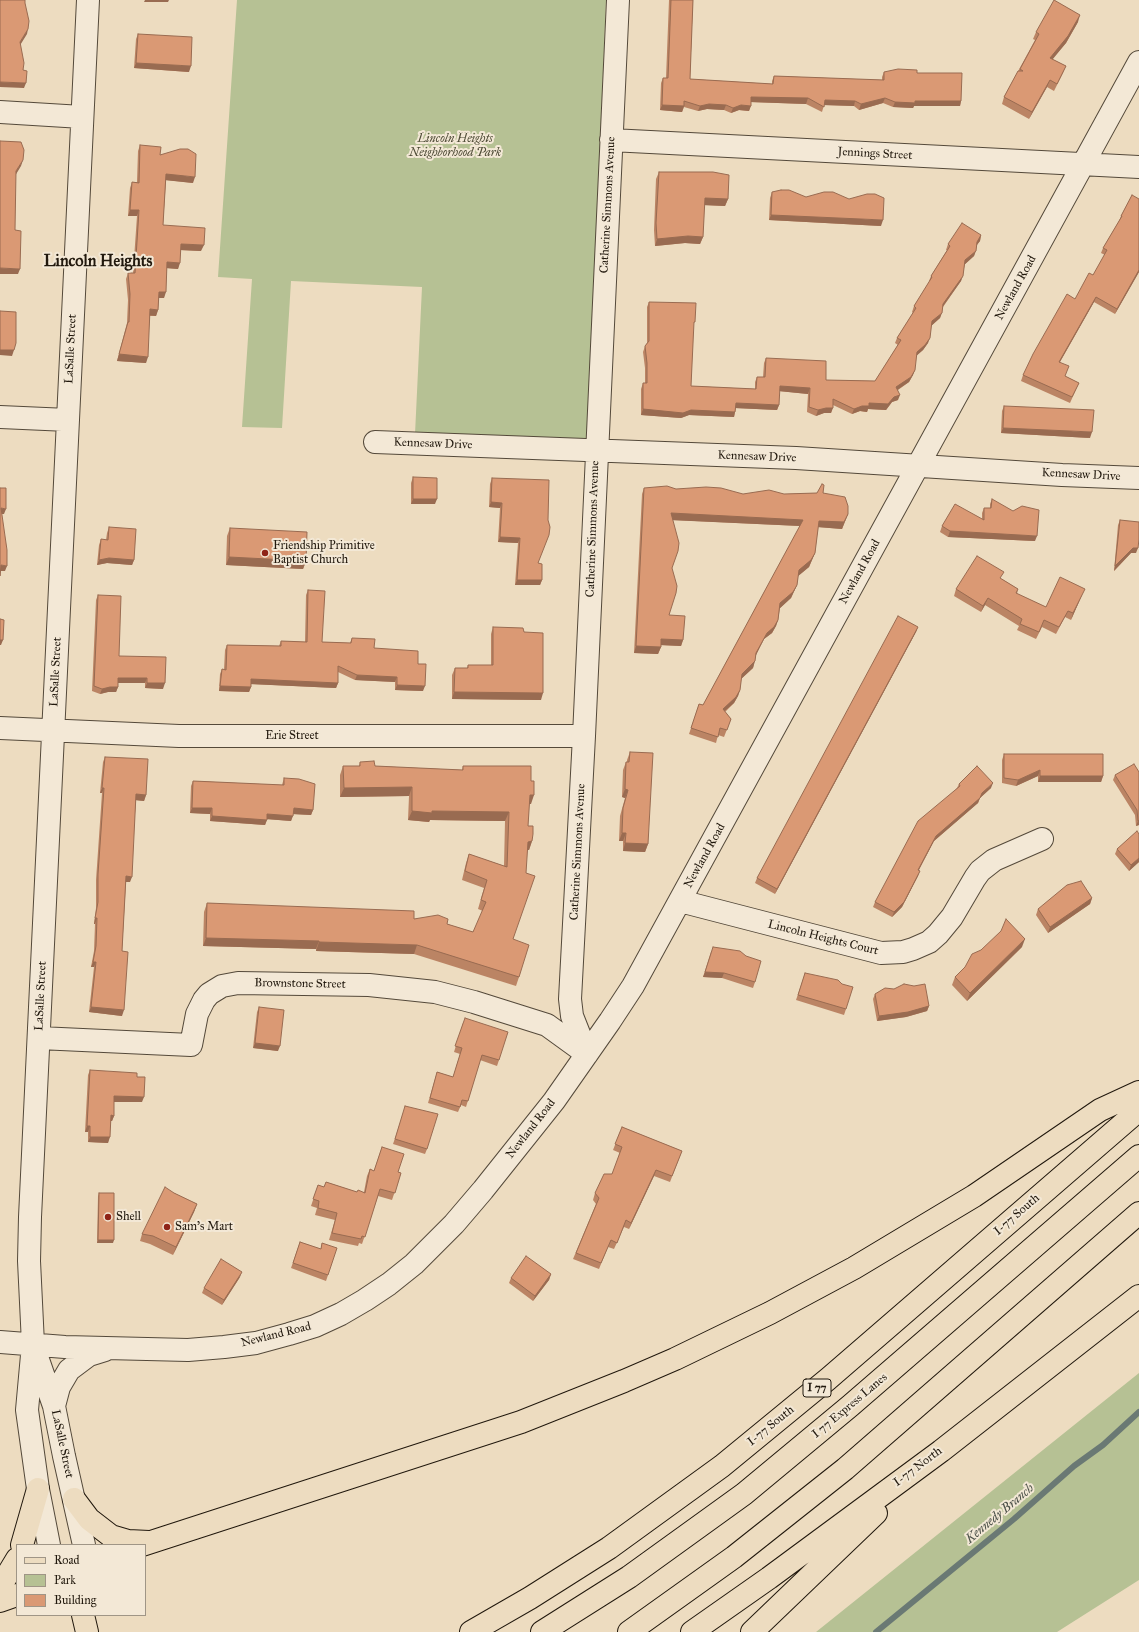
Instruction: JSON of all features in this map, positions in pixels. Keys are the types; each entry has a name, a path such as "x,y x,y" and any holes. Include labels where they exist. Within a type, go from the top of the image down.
{"main road":[{"path":"74,1499 89,1519 111,1536 145,1544 477,1437 570,1403 675,1359 764,1317 854,1268 974,1196 1100,1110 1139,1092"},
{"name":"I-77 South","path":"471,1632 530,1598 609,1548 722,1466 828,1379 1139,1110"},
{"name":"I 77 Express Lanes","path":"542,1632 629,1577 744,1494 850,1406 1139,1156"},
{"path":"629,1632 734,1557 839,1474 1139,1213"},
{"name":"I-77 North","path":"692,1632 769,1578 941,1451 1139,1296"},
{"path":"752,1632 941,1451"},
{"path":"22,1544 38,1489"},
{"path":"0,1587 16,1561"},
{"path":"0,1601 16,1594"},
{"path":"83,1616 86,1632"}],"street":[{"name":"LaSalle Street","path":"49,1544 38,1489 27,1410 33,1344 29,1261 30,1217 88,0"},
{"name":"Catherine Simmons Avenue","path":"587,1054 572,1016 570,999 584,736 618,0"},
{"name":"Newland Road","path":"0,1342 109,1348 188,1350 256,1343 315,1326 366,1300 414,1264 454,1224 554,1101 633,986 1139,62"},
{"path":"0,112 82,117"},
{"name":"Jennings Street","path":"611,140 1139,167"},
{"path":"0,417 68,420"},
{"name":"Kennesaw Drive","path":"375,442 796,458 1062,475 1139,478"},
{"name":"Erie Street","path":"0,728 179,736 584,736"},
{"name":"Lincoln Heights Court","path":"680,900 880,953 903,952 929,942 938,934 952,917 980,871 994,860 1042,839"},
{"name":"Brownstone Street","path":"39,1038 191,1045 197,1014 204,1000 209,994 222,986 238,983 369,985 435,992 474,1002 547,1025 587,1054"},
{"name":"LaSalle Street","path":"33,1344 54,1406 84,1544"},
{"path":"54,1406 59,1387 69,1370 90,1355 109,1348"}],"green space":[{"name":"Lincoln Heights Neighborhood Park","path":"237,0 606,0 588,440 415,434 422,287 291,281 282,428 242,427 252,279 218,277"},
{"path":"1139,1373 1139,1580 1057,1632 816,1632"}],"building":[{"path":"0,0 25,0 29,21 28,29 20,42 24,63 23,70 27,71 26,83 0,82"},
{"path":"671,0 693,0 690,79 773,84 774,76 884,80 884,72 898,69 917,70 917,73 962,73 961,101 915,101 915,103 895,102 885,98 861,104 855,101 825,100 824,107 808,98 751,97 751,106 741,105 733,108 726,105 709,104 700,106 684,101 684,106 662,105 663,78 668,78"},
{"path":"1054,0 1080,15 1068,36 1050,58 1066,66 1057,84 1050,80 1032,112 1004,97 1018,71 1023,71 1020,69 1039,34 1036,32"},
{"path":"138,34 192,37 191,66 136,63"},
{"path":"0,141 21,142 24,150 23,160 16,171 15,230 21,231 20,269 0,268"},
{"path":"140,145 161,147 160,155 180,149 188,149 196,154 195,177 166,174 163,225 205,228 204,245 181,244 180,263 167,262 166,292 159,292 158,310 150,309 148,357 119,354 129,322 130,294 128,273 135,273 139,210 130,210 132,182 139,183"},
{"path":"659,172 713,172 729,175 728,199 705,198 703,237 688,236 657,239 656,223"},
{"path":"789,190 806,197 824,192 833,192 849,199 867,194 875,194 884,198 883,220 771,215 772,192"},
{"path":"1132,195 1139,199 1139,270 1117,309 1096,297 1059,362 1069,366 1065,376 1079,383 1072,397 1023,375 1033,354 1067,294 1075,299 1089,273 1093,275 1107,250 1103,248 1122,216"},
{"path":"962,223 981,235 977,242 976,251 965,260 963,276 943,304 942,313 932,321 930,338 917,352 915,370 911,377 896,387 900,395 894,397 888,404 869,403 869,406 862,406 854,409 833,399 833,408 818,410 809,407 810,388 780,386 779,405 736,403 735,412 691,410 683,413 643,409 643,383 647,383 645,346 649,341 649,302 696,303 691,386 756,389 757,377 765,377 766,358 826,361 826,380 875,381 901,340 897,338 916,308 914,306 932,277 931,276 950,246 948,244"},
{"path":"0,311 16,312 16,343 14,350 0,350"},
{"path":"1004,406 1094,410 1092,432 1003,428"},
{"path":"413,477 437,478 437,499 413,499"},
{"path":"492,478 549,480 549,535 538,563 542,564 542,580 517,580 520,538 500,537 502,503 491,502"},
{"path":"822,484 824,485 823,493 845,497 848,506 848,514 844,522 819,521 815,553 811,560 799,570 797,585 793,592 780,603 778,620 774,627 767,633 756,653 755,661 742,674 740,690 736,697 723,709 731,719 727,730 720,728 718,737 691,728 699,704 703,705 803,520 671,513 679,543 672,568 677,586 669,615 685,616 683,640 661,639 661,647 636,646 644,488 667,486 676,489 706,487 721,488 743,494 769,490 784,494 817,493"},
{"path":"0,488 6,488 6,509 1,508 7,550 7,566 1,565 0,576"},
{"path":"992,499 1013,511 1022,506 1039,510 1037,536 950,531 942,526 955,504 984,520 984,508 991,508"},
{"path":"1120,520 1139,522 1139,539 1138,548 1133,548 1115,566"},
{"path":"109,527 136,529 134,560 109,558 99,560 101,539 108,540"},
{"name":"Friendship Primitive Baptist Church","path":"230,528 307,532 306,561 229,557"},
{"path":"977,556 1004,572 1000,578 1018,589 1016,593 1046,607 1060,577 1085,589 1073,613 1068,611 1059,627 1044,620 1039,632 1020,624 1022,619 988,598 983,606 956,589"},
{"path":"308,590 325,591 322,642 351,643 352,638 375,639 374,648 418,651 418,664 426,664 425,686 397,685 397,677 357,675 338,666 338,683 251,679 251,687 220,686 222,669 226,670 227,645 281,646 281,641 307,642"},
{"path":"98,595 121,596 119,656 166,657 165,683 147,683 147,678 118,678 118,687 102,689 94,686"},
{"path":"898,616 918,627 777,889 757,878"},
{"path":"0,619 4,620 3,640 0,640"},
{"path":"493,627 523,628 524,632 543,633 543,693 454,692 455,668 468,668 468,665 493,665"},
{"path":"630,752 653,753 648,844 625,843 626,833 622,833 623,808 628,790 625,789 626,762 629,762"},
{"path":"1004,754 1103,754 1103,776 1040,776 1040,770 1018,780 1004,778"},
{"path":"105,757 148,759 146,795 136,794 132,877 126,876 122,951 128,952 124,1010 91,1007 96,962 93,962 96,946 97,918 95,918 98,902 98,874 104,788 102,788"},
{"path":"374,761 375,766 463,770 463,766 531,766 531,781 534,781 534,795 530,795 528,826 533,826 533,834 532,841 528,842 526,873 535,876 513,939 529,945 519,977 417,945 206,938 207,903 414,911 414,919 438,915 448,919 447,924 473,932 486,902 481,900 487,880 465,871 469,854 507,867 509,812 432,811 432,813 412,811 412,787 344,788 343,766 360,766 360,762"},
{"path":"1134,764 1139,772 1138,821 1137,810 1115,775"},
{"path":"977,766 993,783 982,793 980,798 936,836 918,870 920,871 904,902 894,912 875,902 918,821 960,786 959,784"},
{"path":"284,778 299,779 315,784 313,810 294,808 293,816 267,814 267,820 212,816 212,808 192,808 193,781 284,785"},
{"path":"1137,831 1139,834 1139,858 1131,865 1117,849"},
{"path":"1081,881 1092,898 1050,927 1038,909 1067,885"},
{"path":"1006,919 1025,939 970,993 955,977 965,967 972,954 981,950 1001,931"},
{"path":"713,947 740,951 746,956 761,961 755,982 724,973 705,972"},
{"path":"805,973 838,980 842,984 853,987 846,1009 798,995"},
{"path":"904,984 914,986 925,984 929,1006 908,1012 879,1016 875,994 885,988 894,989"},
{"path":"259,1007 284,1010 280,1046 255,1043"},
{"path":"465,1018 508,1032 499,1060 482,1055 468,1101 462,1100 460,1107 430,1098 437,1072 453,1077 462,1048 455,1046"},
{"path":"90,1070 137,1073 137,1077 145,1077 144,1097 114,1096 114,1116 111,1115 110,1137 90,1137 90,1126 87,1126"},
{"path":"405,1106 438,1114 427,1149 395,1139"},
{"path":"622,1127 682,1151 672,1176 656,1170 631,1223 626,1220 617,1243 611,1240 601,1263 576,1253 599,1198 595,1193 604,1174 612,1174 622,1147 615,1144"},
{"path":"382,1147 404,1154 398,1172 401,1173 395,1193 380,1189 365,1237 362,1236 361,1239 332,1233 337,1213 318,1208 319,1201 313,1199 318,1185 324,1187 326,1182 357,1192 358,1190 365,1193 370,1169 374,1171"},
{"name":"Sam's Mart","path":"165,1187 197,1204 176,1247 153,1236 142,1234"},
{"path":"99,1193 114,1193 114,1240 98,1240"},
{"path":"300,1242 321,1249 322,1243 337,1248 328,1275 293,1263"},
{"path":"526,1256 551,1274 535,1296 511,1278"},
{"path":"221,1259 242,1272 224,1300 204,1288"}],"waterway":[{"name":"Kennedy Branch","path":"876,1632 1014,1519 1074,1466 1103,1445 1139,1412"}],"place":[{"name":"Friendship Primitive Baptist Church","path":"265,553"},
{"name":"Shell","path":"108,1217"},
{"name":"Sam's Mart","path":"167,1227"}],"district":[{"name":"Lincoln Heights","path":"98,262"}]}
